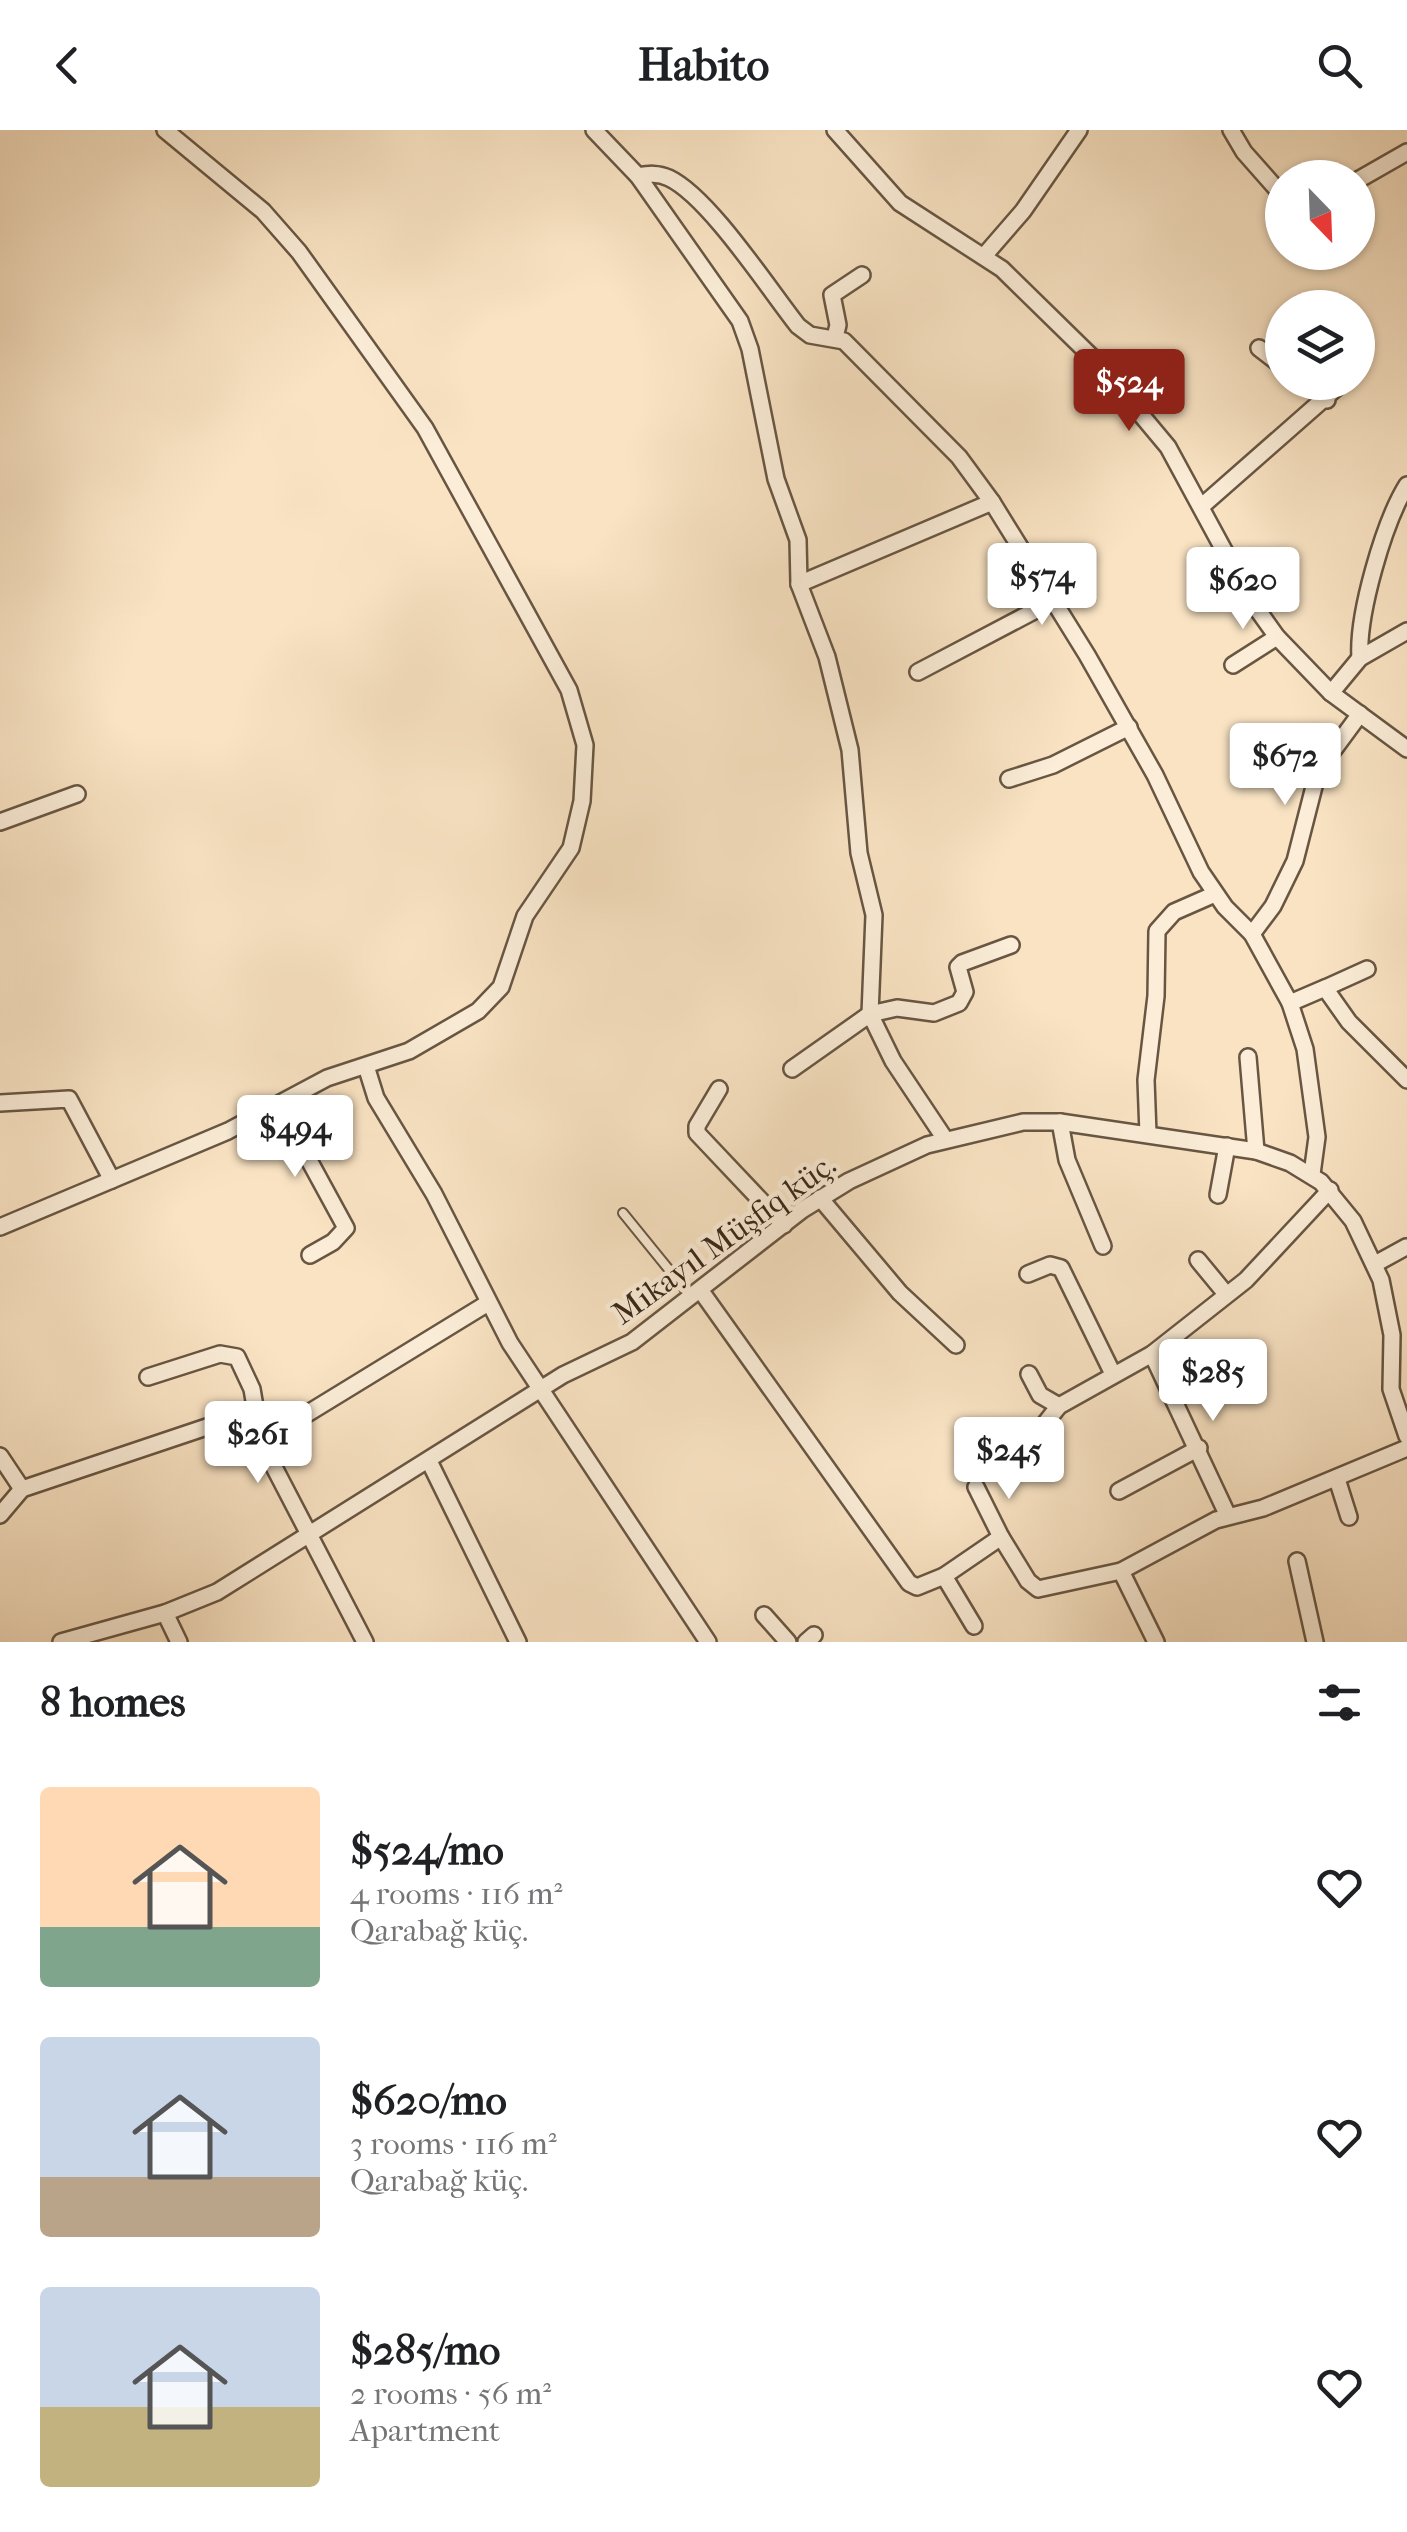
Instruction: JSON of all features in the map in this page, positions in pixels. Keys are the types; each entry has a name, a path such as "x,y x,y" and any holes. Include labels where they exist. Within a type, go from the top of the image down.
{"street":[{"path":"0,1227 278,1105 327,1078 424,1042 478,1010 501,987 525,916 559,871 578,826 586,770 579,718 570,690 458,484 384,366 263,211 165,130"},
{"path":"594,130 638,176 740,321 750,349 776,479 798,540 799,584 827,657 850,750 859,854 874,915 870,1014 894,1061 945,1139"},
{"path":"835,130 900,203 984,256 1024,288 1128,397 1168,448 1237,576 1277,637 1332,693 1406,746"},
{"path":"984,256 1023,212 1080,130"},
{"path":"1231,130 1265,176"},
{"path":"1375,170 1407,152"},
{"path":"638,176 654,173 670,178 696,197 798,326 810,335 836,337 958,457 992,502 1129,727 1215,894 1252,934 1290,1003 1302,1030 1317,1136 1312,1174"},
{"path":"836,337 838,326 832,295 862,275"},
{"path":"1259,348 1265,353"},
{"path":"1202,506 1327,400"},
{"path":"1360,658 1358,636 1370,584 1407,485"},
{"path":"799,584 992,502"},
{"path":"918,672 1052,602"},
{"path":"1332,693 1360,658 1407,631"},
{"path":"1233,665 1277,637"},
{"path":"1252,934 1273,906 1295,861 1318,771 1360,714"},
{"path":"1008,780 1053,766 1129,727"},
{"path":"0,822 77,794"},
{"path":"1148,1134 1146,1080 1156,996 1157,930 1174,912 1215,894"},
{"path":"792,1069 870,1014 896,1008 934,1012 959,1004 965,992 958,968 962,963 1011,945"},
{"path":"1290,1003 1367,969"},
{"path":"1325,988 1349,1022 1407,1080"},
{"path":"1248,1056 1256,1151"},
{"path":"366,1066 376,1098 434,1194 488,1303 708,1642"},
{"path":"719,1090 697,1126 697,1133 784,1225"},
{"path":"0,1103 69,1099 112,1180"},
{"path":"278,1105 346,1228 333,1242 310,1256"},
{"name":"Mikayıl Müşfiq küç.","path":"61,1642 165,1614 217,1592 430,1463 541,1390 632,1342 820,1198 945,1139 1023,1122 1060,1122 1256,1151 1312,1174 1330,1190 1375,1264 1400,1333 1392,1389 1407,1436"},
{"path":"1060,1122 1067,1160 1103,1246"},
{"path":"1218,1196 1227,1146"},
{"path":"1027,1446 1059,1406 1152,1354 1260,1267 1330,1190"},
{"path":"820,1198 900,1293 956,1345"},
{"path":"1375,1264 1406,1247"},
{"path":"1198,1260 1226,1294"},
{"path":"1028,1274 1050,1266 1060,1268 1113,1374"},
{"path":"696,1294 909,1582 924,1587 1002,1537"},
{"path":"261,1442 488,1303"},
{"path":"148,1376 230,1353 244,1366 257,1410 261,1442 365,1642"},
{"path":"1152,1354 1200,1448 1228,1516"},
{"path":"1029,1374 1040,1395 1050,1405 1059,1406"},
{"path":"0,1515 22,1489 257,1410"},
{"path":"1119,1491 1200,1448"},
{"path":"976,1486 1028,1581 1038,1589 1120,1571 1228,1516 1263,1508 1407,1448"},
{"path":"0,1456 22,1489"},
{"path":"430,1463 518,1642"},
{"path":"1336,1479 1349,1517"},
{"path":"1296,1561 1316,1642"},
{"path":"1120,1571 1156,1642"},
{"path":"944,1576 974,1626"},
{"path":"165,1614 179,1642"},
{"path":"764,1615 788,1642"}],"lane":[{"path":"623,1213 696,1294"}]}
